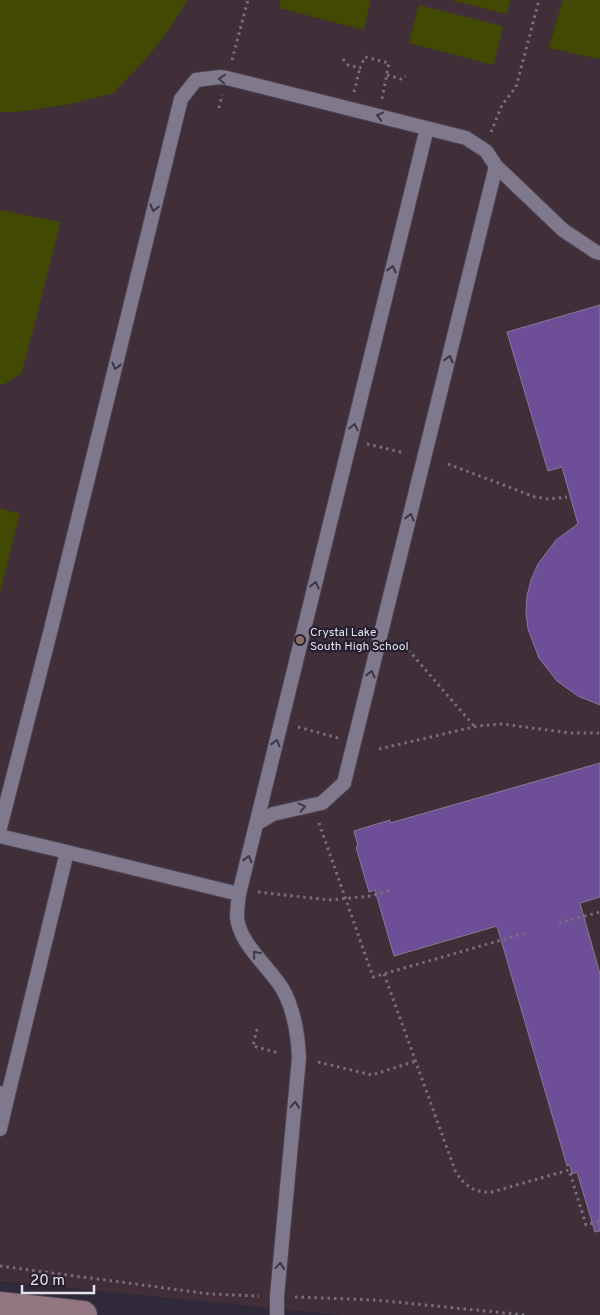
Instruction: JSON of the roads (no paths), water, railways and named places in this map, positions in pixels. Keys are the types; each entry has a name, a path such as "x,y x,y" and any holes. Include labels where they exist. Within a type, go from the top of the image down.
{"street":[{"path":"0,1306 83,1315"}],"lane":[{"path":"0,828 49,637 181,99 196,80 220,77 466,138 486,151 496,166 563,230 600,253"},
{"path":"278,1315 277,1296 299,1058 298,1040 293,1014 283,989 242,937 237,918 239,894 427,128"},
{"path":"256,824 273,814 322,803 344,783 496,166"},
{"path":"0,836 239,894"},
{"path":"0,1129 4,1094 67,852"}],"place":[{"name":"Crystal Lake South High School","path":"300,640"}]}
